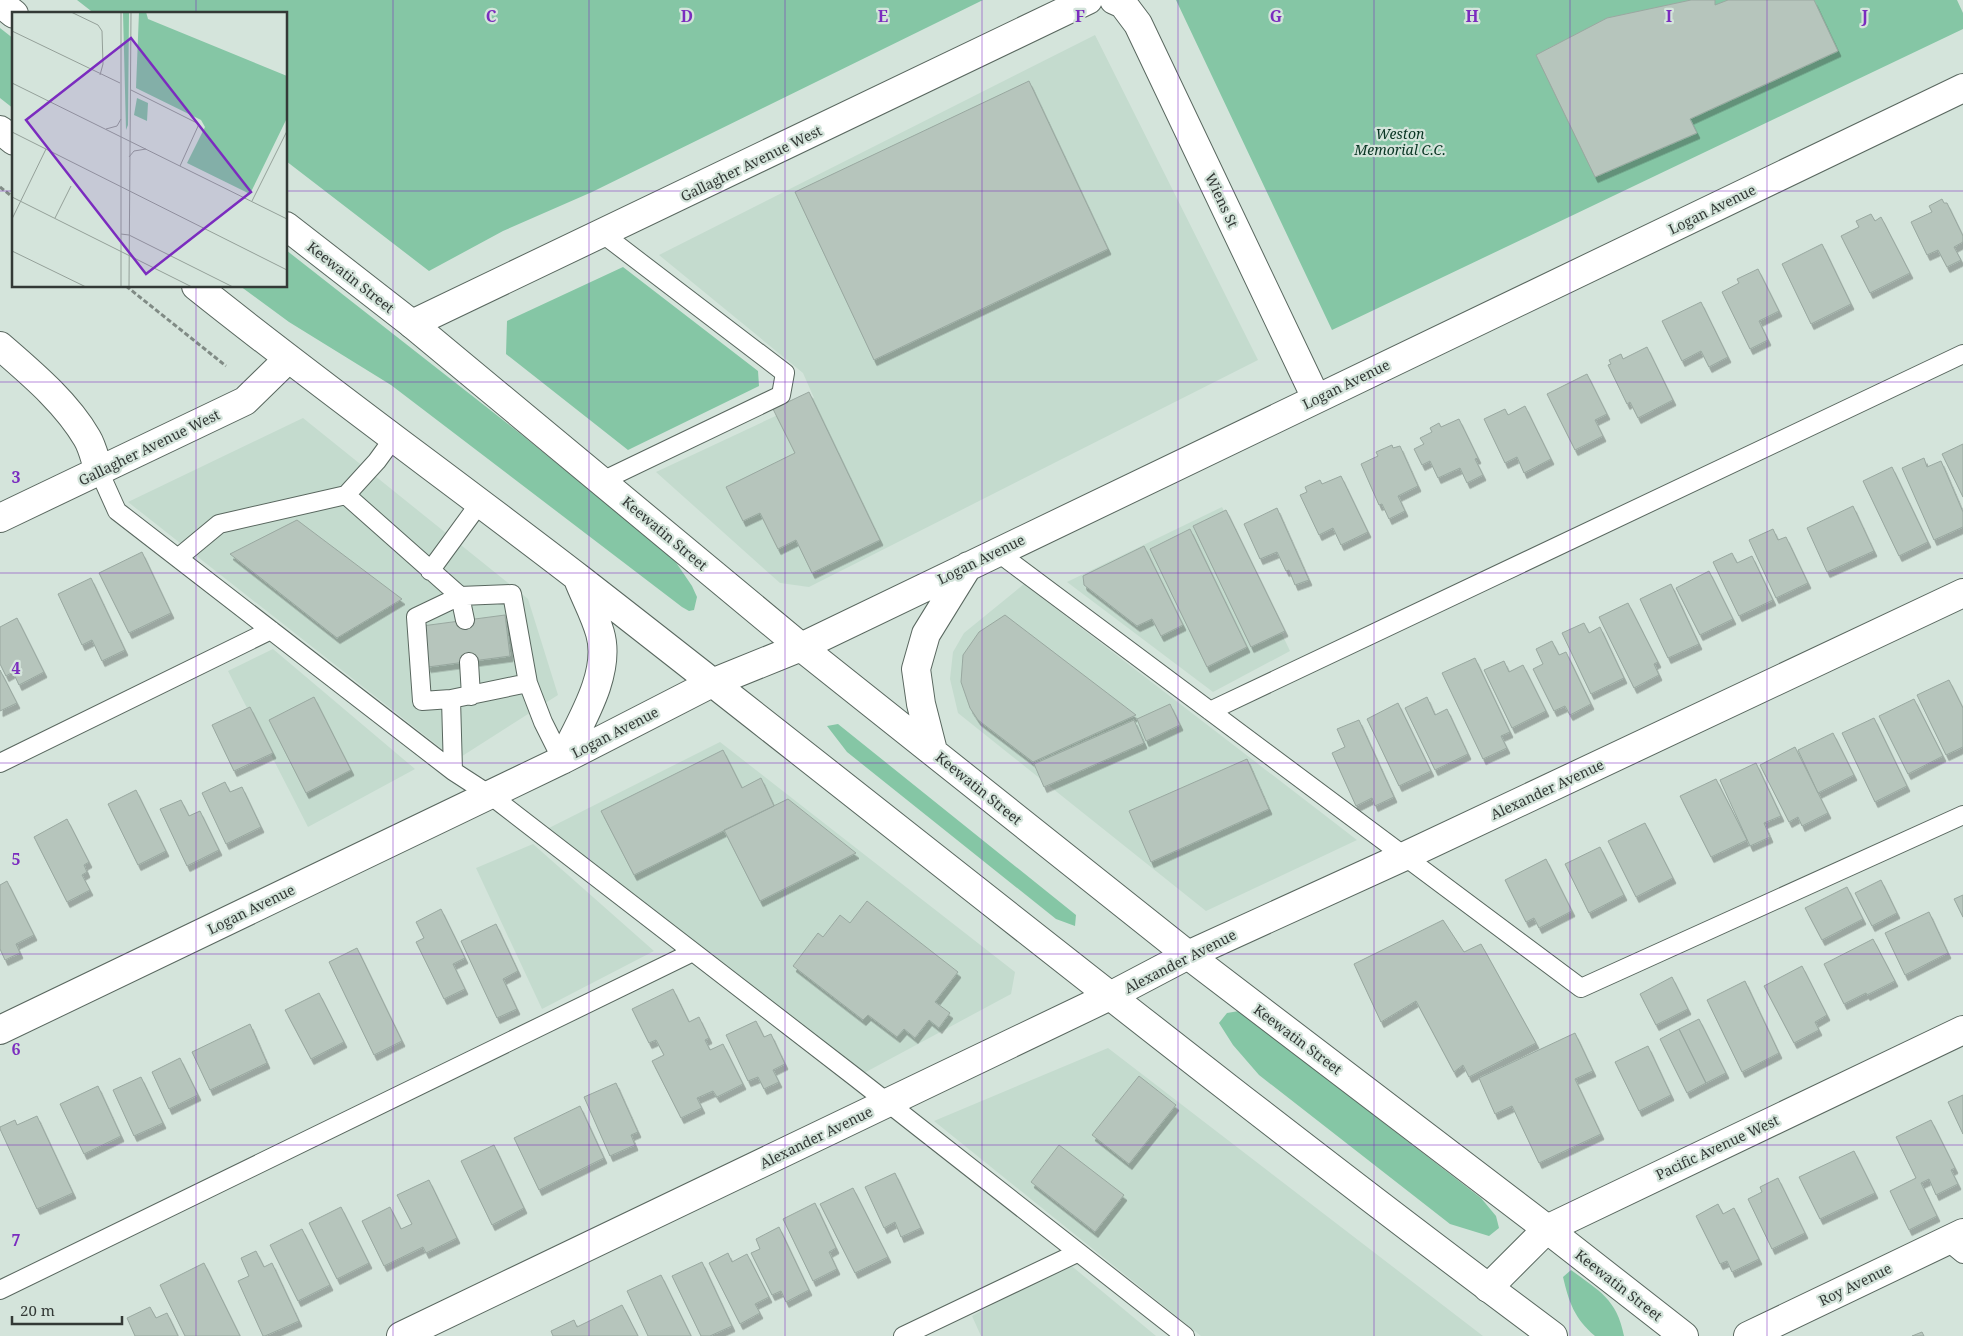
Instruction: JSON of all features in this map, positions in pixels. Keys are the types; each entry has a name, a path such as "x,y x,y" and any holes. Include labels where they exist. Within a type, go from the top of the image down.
{"main road":[{"name":"Gallagher Avenue West","path":"412,324 1088,0"},
{"name":"Wiens St","path":"1119,2 1138,24 1316,398"},
{"path":"0,3 12,12"},
{"name":"Logan Avenue","path":"0,1030 562,760 712,683 801,647 1963,88"},
{"path":"0,130 12,139"},
{"name":"Keewatin Street","path":"288,228 412,324 801,647 1188,955 1684,1336"},
{"path":"199,288 288,359 578,578 1110,996 1553,1336"},
{"path":"0,346 39,380 76,423 88,439 99,471"},
{"name":"Gallagher Avenue West","path":"0,518 245,401 288,359"},
{"path":"933,752 921,704 916,669 926,634 968,565"},
{"path":"562,760 593,695 603,654 600,634 578,578"},
{"name":"Alexander Avenue","path":"401,1336 1110,996 1188,955 1405,856 1963,593"},
{"name":"Pacific Avenue West","path":"1488,1288 1547,1229 1963,1030"},
{"name":"Roy Avenue","path":"1748,1336 1958,1242"}],"lane":[{"path":"602,481 781,395 785,374 603,234"},
{"path":"1210,711 1963,354"},
{"path":"178,558 219,524 346,495 377,461 393,438"},
{"path":"99,471 117,511 453,771 490,794 1185,1336"},
{"path":"346,495 460,596 465,620"},
{"path":"430,571 479,504"},
{"path":"996,552 1581,988 1963,815"},
{"path":"528,683 471,696 422,701 416,617 460,596 512,594 528,683 543,722 562,760"},
{"path":"0,762 271,630"},
{"path":"469,662 471,696"},
{"path":"451,699 453,771"},
{"path":"0,1290 693,952"},
{"path":"902,1336 1077,1253"}],"path":[{"path":"0,187 12,196"},
{"path":"128,288 226,366"}],"shaded area":[{"path":"1095,35 1258,360 809,587 780,583 656,472 814,398 803,373 659,255"},
{"path":"303,418 528,599 558,695 456,760 128,502"},
{"path":"1222,507 1290,651 1213,692 1067,582"},
{"path":"1024,584 1357,840 1206,911 958,713 950,679 953,652 964,633"},
{"path":"273,649 415,769 308,827 228,671"},
{"path":"720,742 1015,972 1011,994 864,1073 549,828"},
{"path":"533,844 654,951 542,1009 476,868"},
{"path":"1108,1048 1483,1336 1201,1336 934,1121"},
{"path":"1068,1263 1156,1336 981,1336 972,1316"}],"green space":[{"path":"77,0 983,0 592,192 503,231 429,271 288,163 288,12 92,12"},
{"name":"Weston Memorial C.C.","path":"1176,0 1957,0 1963,13 1963,29 1332,330"},
{"path":"0,28 12,37 12,107 0,98"},
{"path":"288,252 522,435 673,558 692,586 697,597 694,610 689,611 682,607 391,385 289,322 243,288 288,288"},
{"path":"623,267 758,371 759,386 628,450 506,354 507,321"},
{"path":"838,724 1076,915 1075,926 1056,919 847,752 827,726"},
{"path":"1239,1011 1481,1198 1496,1216 1499,1228 1489,1236 1450,1224 1259,1075 1233,1045 1219,1023 1227,1013"},
{"path":"1571,1270 1598,1290 1612,1304 1621,1323 1624,1336 1595,1336 1582,1323 1570,1302 1563,1277"}],"building":[{"path":"1691,0 1715,0 1715,5 1728,0 1814,0 1838,51 1690,119 1697,133 1595,177 1536,55 1607,18"},
{"path":"1029,81 1108,249 874,360 795,192"},
{"path":"1942,199 1944,203 1947,203 1963,236 1963,242 1954,247 1961,260 1947,267 1938,250 1927,255 1911,222 1932,212 1929,206"},
{"path":"1871,214 1875,221 1881,217 1910,273 1870,293 1841,236 1859,227 1856,221"},
{"path":"1822,244 1851,304 1811,324 1782,264"},
{"path":"1758,269 1779,311 1759,321 1768,340 1750,349 1722,292 1739,283 1737,279"},
{"path":"1701,302 1728,357 1709,367 1701,351 1682,361 1662,321"},
{"path":"1647,347 1673,400 1638,418 1630,402 1627,404 1608,365 1611,364 1609,360 1621,354 1623,359"},
{"path":"1587,374 1607,414 1595,420 1603,436 1575,450 1547,394"},
{"path":"809,392 880,540 812,573 796,540 778,549 760,513 743,521 726,487 795,453 773,409"},
{"path":"1525,406 1551,459 1524,473 1517,457 1505,463 1484,419 1505,409 1508,415"},
{"path":"1459,419 1478,458 1475,459 1483,475 1467,483 1460,468 1438,478 1430,461 1422,465 1414,449 1424,444 1420,438 1432,432 1430,428 1439,423 1441,427"},
{"path":"1963,444 1963,497 1942,454"},
{"path":"1392,445 1393,448 1400,446 1418,486 1398,496 1405,511 1389,519 1382,504 1379,505 1361,464 1378,456 1376,452"},
{"path":"1924,458 1927,467 1941,461 1963,512 1963,527 1934,540 1902,468"},
{"path":"1892,467 1928,542 1899,556 1863,481"},
{"path":"1341,476 1368,532 1341,545 1333,528 1319,535 1300,495 1307,492 1305,487 1320,480 1322,484"},
{"path":"1853,506 1874,551 1827,572 1807,528"},
{"path":"1277,508 1309,580 1295,585 1289,570 1286,571 1277,552 1260,559 1244,524"},
{"path":"1226,510 1285,631 1251,647 1193,526"},
{"path":"297,520 402,599 337,638 230,554"},
{"path":"1190,529 1247,647 1207,667 1150,549"},
{"path":"1773,529 1778,540 1786,537 1808,583 1776,598 1749,540"},
{"path":"1144,546 1183,625 1161,636 1152,619 1137,626 1084,585 1083,576"},
{"path":"142,552 171,613 129,633 99,573"},
{"path":"1732,553 1737,563 1752,556 1773,600 1739,616 1713,562"},
{"path":"1709,571 1733,619 1700,635 1676,588"},
{"path":"91,578 125,650 102,661 92,640 82,645 58,594"},
{"path":"1671,584 1699,644 1668,658 1640,599"},
{"path":"1628,603 1658,662 1654,664 1659,675 1634,688 1599,617"},
{"path":"505,615 510,656 428,667 422,626"},
{"path":"1005,615 1136,715 1033,762 978,720 970,708 961,682 963,655 979,632"},
{"path":"17,618 44,672 19,685 13,672 6,676 0,664 0,627"},
{"path":"1584,623 1589,633 1600,627 1624,678 1591,694 1562,633"},
{"path":"1552,641 1559,655 1566,652 1591,704 1570,715 1565,706 1554,711 1533,669 1543,664 1536,649"},
{"path":"1475,658 1510,732 1501,736 1507,748 1483,759 1442,673"},
{"path":"1504,661 1509,672 1523,665 1546,711 1512,728 1484,670"},
{"path":"0,670 17,703 0,711"},
{"path":"1949,680 1963,708 1963,747 1946,755 1917,695"},
{"path":"314,697 351,770 306,793 269,720"},
{"path":"1427,697 1435,715 1447,709 1468,754 1435,770 1405,708"},
{"path":"1914,699 1943,756 1908,774 1879,716"},
{"path":"1398,703 1431,771 1399,786 1367,719"},
{"path":"1170,704 1180,725 1146,741 1137,719"},
{"path":"250,707 273,753 234,771 212,725"},
{"path":"1874,718 1907,786 1875,802 1842,733"},
{"path":"1134,720 1144,743 1044,787 1034,764"},
{"path":"1359,720 1394,797 1375,806 1372,798 1356,806 1332,753 1345,747 1337,729"},
{"path":"1833,733 1854,775 1818,793 1798,750"},
{"path":"1795,747 1828,813 1802,826 1798,817 1789,822 1760,765"},
{"path":"723,750 742,788 761,778 774,806 634,875 601,811"},
{"path":"1247,759 1269,809 1151,862 1129,811"},
{"path":"1756,763 1781,816 1764,823 1770,837 1750,846 1720,780"},
{"path":"1716,779 1747,840 1711,857 1680,796"},
{"path":"225,782 230,792 242,787 261,827 226,844 202,793"},
{"path":"136,790 166,851 138,865 108,804"},
{"path":"788,799 856,853 760,901 724,830"},
{"path":"181,800 189,816 200,811 219,850 187,866 160,809"},
{"path":"67,819 89,862 84,865 87,872 82,875 90,890 67,902 34,837"},
{"path":"1645,823 1673,878 1636,897 1608,841"},
{"path":"1600,847 1624,895 1589,913 1565,864"},
{"path":"1546,859 1572,911 1539,928 1534,918 1526,922 1505,880"},
{"path":"1881,880 1897,913 1872,926 1855,893"},
{"path":"7,881 34,935 16,944 20,953 5,960 0,949 0,885"},
{"path":"1847,887 1863,919 1822,940 1805,908"},
{"path":"1963,895 1963,917 1954,899"},
{"path":"867,901 958,972 935,1002 950,1013 939,1028 929,1020 915,1038 904,1029 897,1037 868,1015 863,1020 793,966 818,933 823,937 840,915 850,923"},
{"path":"441,909 465,958 453,964 465,989 444,999 416,942 424,938 416,922"},
{"path":"1929,912 1948,953 1905,975 1885,933"},
{"path":"1443,920 1464,952 1481,944 1536,1043 1469,1077 1463,1065 1454,1072 1416,1001 1381,1022 1354,964"},
{"path":"496,924 518,971 503,979 517,1009 497,1018 461,941"},
{"path":"1873,939 1895,981 1844,1004 1824,964"},
{"path":"357,948 402,1041 374,1055 329,962"},
{"path":"1802,966 1827,1015 1815,1022 1819,1030 1794,1043 1764,986"},
{"path":"1672,977 1688,1009 1656,1025 1640,994"},
{"path":"1745,981 1779,1053 1742,1072 1707,1000"},
{"path":"673,989 689,1022 699,1017 709,1038 705,1040 710,1050 723,1044 743,1084 717,1097 713,1091 697,1098 702,1108 681,1118 652,1061 664,1055 656,1040 649,1043 632,1009"},
{"path":"319,993 344,1042 311,1059 285,1010"},
{"path":"1699,1019 1726,1073 1706,1083 1679,1029"},
{"path":"756,1021 764,1037 771,1034 785,1064 773,1070 779,1082 764,1089 758,1077 748,1081 726,1035"},
{"path":"250,1024 267,1063 210,1090 192,1052"},
{"path":"1679,1029 1706,1083 1687,1093 1660,1039"},
{"path":"1575,1033 1593,1071 1575,1079 1601,1134 1539,1163 1512,1106 1495,1114 1479,1078"},
{"path":"1648,1046 1671,1095 1639,1111 1615,1062"},
{"path":"180,1058 198,1095 169,1109 152,1072"},
{"path":"1139,1076 1176,1105 1129,1164 1092,1135"},
{"path":"141,1077 163,1123 134,1136 113,1090"},
{"path":"616,1083 638,1132 631,1135 635,1145 610,1156 584,1097"},
{"path":"98,1086 121,1136 84,1154 60,1104"},
{"path":"1963,1095 1963,1134 1948,1102"},
{"path":"580,1106 604,1158 539,1190 514,1138"},
{"path":"37,1116 73,1193 37,1209 0,1127 15,1120 17,1125"},
{"path":"1931,1120 1955,1168 1951,1170 1958,1184 1936,1195 1929,1179 1921,1183 1937,1216 1909,1230 1890,1191 1916,1178 1896,1137"},
{"path":"494,1145 524,1208 492,1225 461,1161"},
{"path":"1059,1145 1124,1195 1095,1232 1031,1182"},
{"path":"1854,1151 1875,1193 1820,1219 1799,1177"},
{"path":"895,1173 921,1228 901,1237 895,1222 884,1228 865,1187"},
{"path":"1778,1178 1805,1233 1772,1249 1748,1199 1762,1192 1760,1187"},
{"path":"429,1180 457,1238 426,1253 423,1247 384,1266 362,1221 390,1207 401,1229 412,1224 397,1195"},
{"path":"853,1188 888,1257 855,1273 820,1204"},
{"path":"815,1203 836,1248 829,1252 837,1269 813,1281 783,1219"},
{"path":"1718,1204 1723,1214 1734,1208 1759,1259 1732,1272 1727,1261 1720,1264 1696,1216"},
{"path":"341,1207 369,1263 337,1279 309,1223"},
{"path":"779,1227 809,1290 786,1302 781,1291 772,1295 751,1253 760,1249 756,1239"},
{"path":"302,1229 330,1285 298,1301 270,1245"},
{"path":"256,1251 264,1267 272,1263 299,1321 265,1336 263,1336 238,1281 249,1276 241,1258"},
{"path":"728,1253 732,1262 747,1254 769,1297 755,1304 760,1313 740,1324 709,1263"},
{"path":"702,1262 732,1326 710,1336 701,1336 672,1276"},
{"path":"204,1263 240,1336 185,1336 160,1285"},
{"path":"661,1275 691,1336 648,1336 627,1291"},
{"path":"622,1305 638,1336 553,1336 551,1331 574,1320 577,1327"},
{"path":"150,1307 156,1318 167,1313 178,1336 135,1336 127,1318"},
{"path":"1922,1332 1924,1336 1912,1336"}]}
